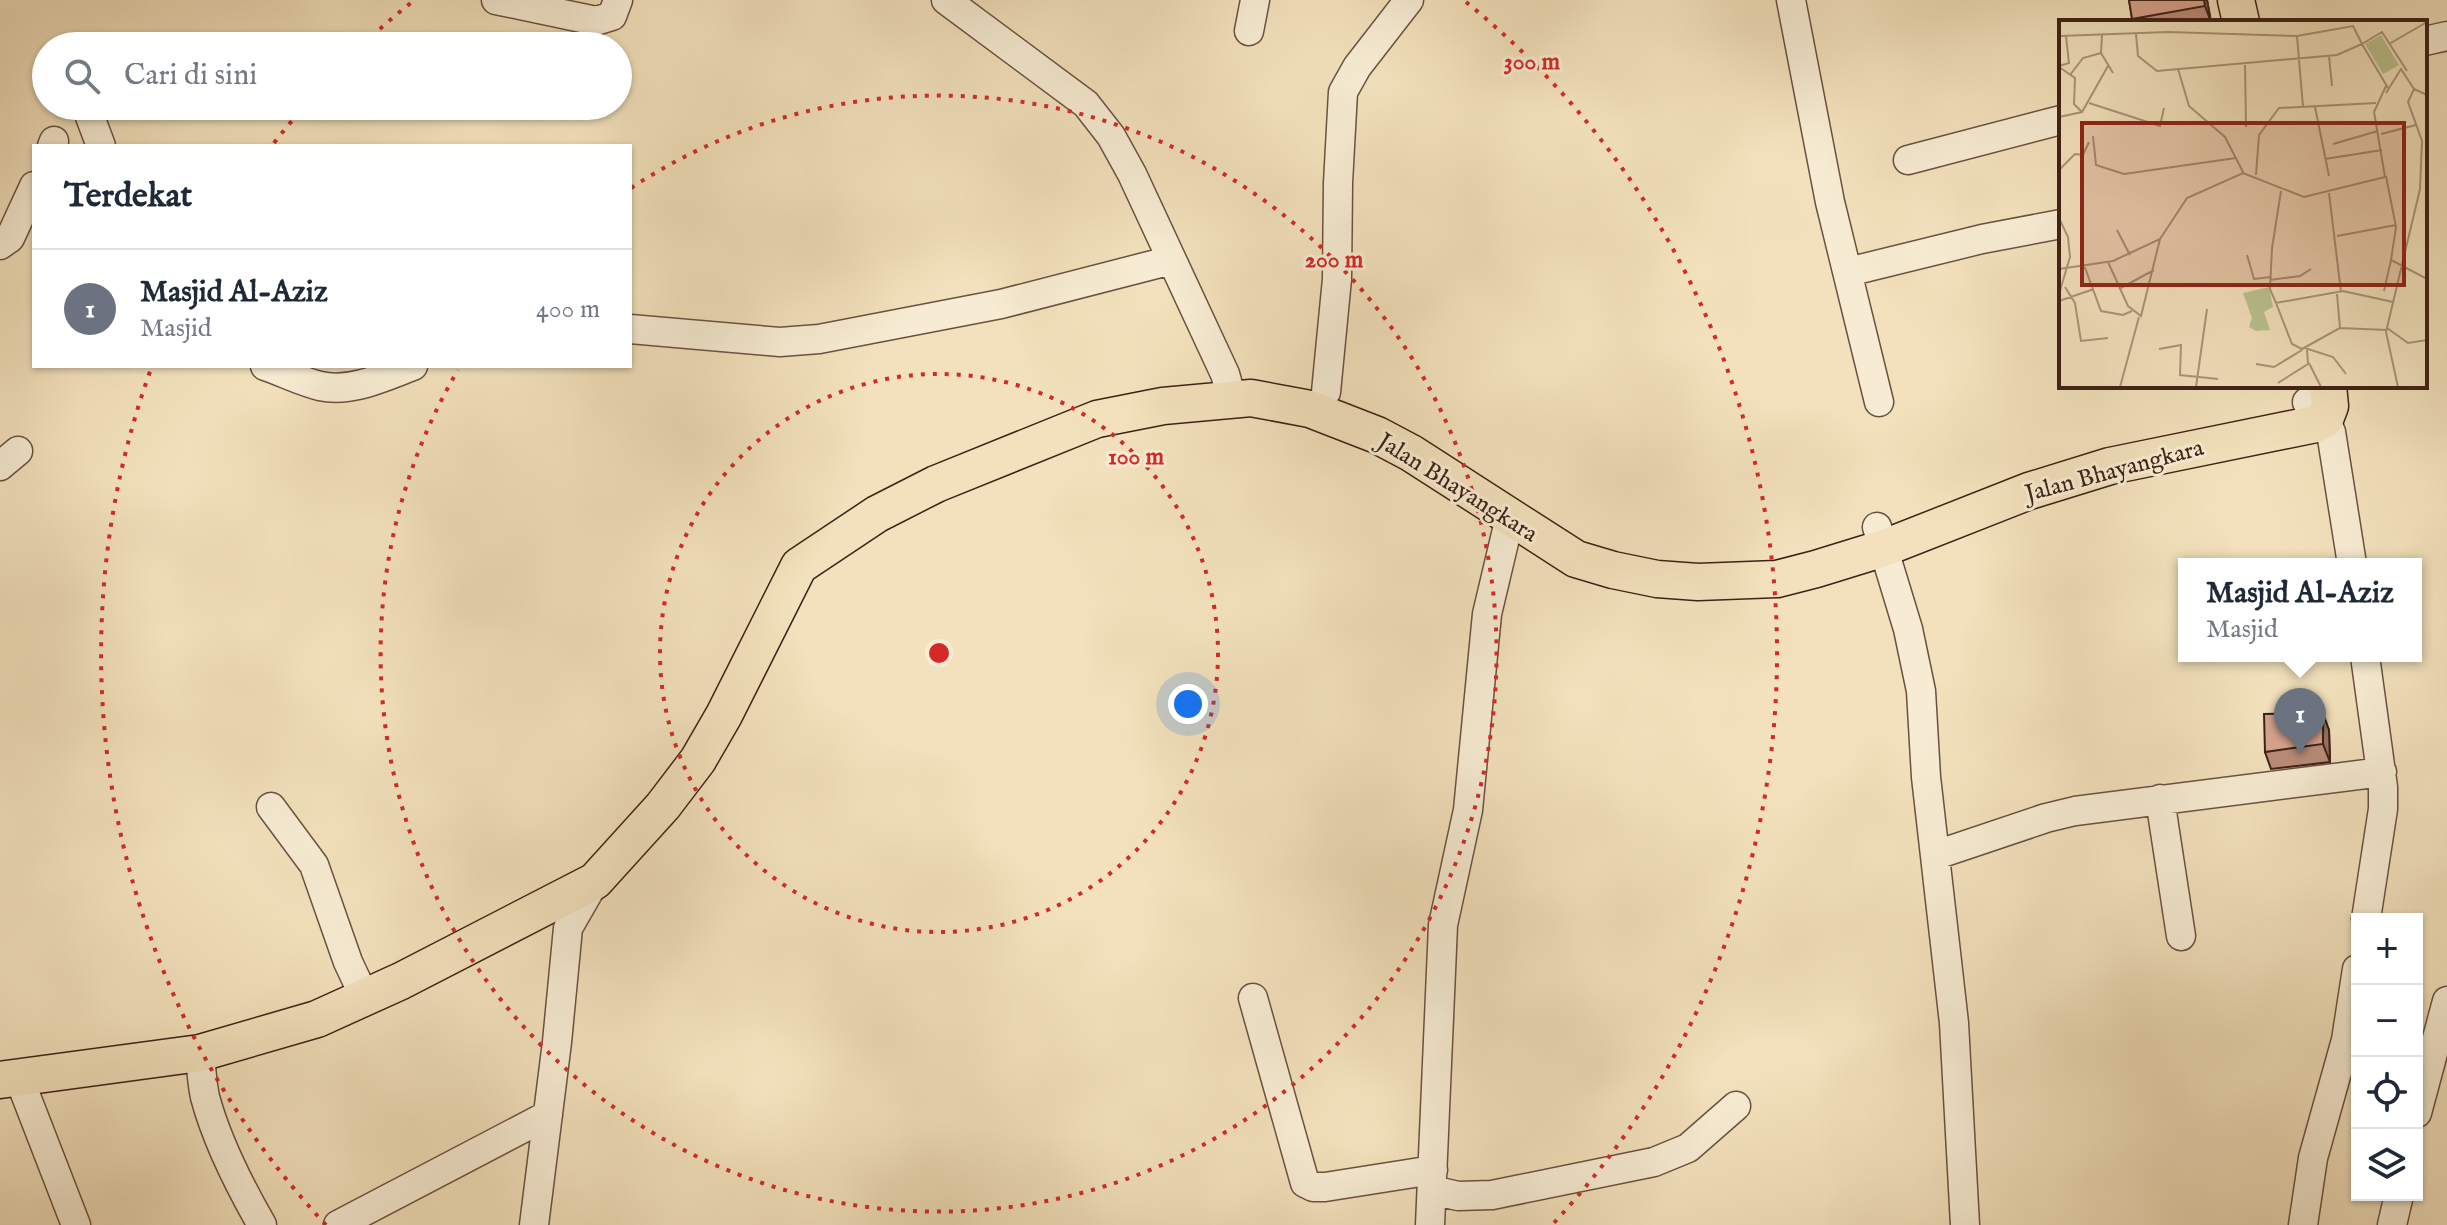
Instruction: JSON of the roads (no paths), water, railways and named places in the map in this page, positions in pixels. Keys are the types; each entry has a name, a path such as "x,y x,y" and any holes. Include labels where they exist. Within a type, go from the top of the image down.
{"main road":[{"path":"2236,0 2241,20"},
{"path":"2257,0 2261,20"},
{"name":"Jalan Bhayangkara","path":"595,881 663,806 698,760 799,566 877,514 936,484 1097,419 1163,406 1251,376 1326,392 1390,417 1516,494 1557,523 1599,543 1642,556 1734,559 1772,556 1880,537"},
{"name":"Jalan Bhayangkara","path":"1228,386 1251,398 1310,409 1377,435 1411,453 1576,559 1628,573 1698,582 1777,579 1880,537 1983,483 2050,462 2191,430 2292,413 2302,410 2317,398"},
{"path":"9,1079 200,1053 317,1019 401,981 595,881"}],"street":[{"path":"496,0 596,21 612,16 618,0"},
{"path":"946,0 1086,104 1111,136 1172,260 1228,386"},
{"path":"1249,31 1255,0"},
{"path":"1326,392 1337,279 1343,92 1357,67 1409,0"},
{"path":"1791,0 1830,202 1879,402"},
{"path":"2427,41 2447,36"},
{"path":"91,120 100,144"},
{"path":"1908,160 2059,121"},
{"path":"0,245 10,238 32,190"},
{"path":"1848,272 1982,239 2059,224"},
{"path":"632,329 780,342 819,339 1001,304 1172,260"},
{"path":"270,368 320,386 342,387 367,383 408,368"},
{"path":"2317,398 2331,432 2351,558"},
{"path":"1430,1225 1443,925 1468,810 1487,614 1510,517"},
{"path":"1880,537 1919,677 1926,777 1954,1023 1965,1225"},
{"path":"2366,662 2382,772 2383,809 2367,913"},
{"path":"1936,855 2046,818 2111,805 2382,772"},
{"path":"2160,799 2181,936"},
{"path":"271,807 314,865 348,962 364,996"},
{"path":"534,1225 568,928 595,881"},
{"path":"1253,998 1305,1183 1313,1187 1433,1180 1458,1196 1492,1195 1654,1162 1688,1148 1736,1106"},
{"path":"2430,1079 2447,1001"},
{"path":"2303,1225 2313,1158 2351,1048"},
{"path":"200,1053 204,1095 216,1130 262,1225"},
{"path":"9,1079 76,1225"},
{"path":"338,1225 548,1115"},
{"path":"2392,1225 2398,1201"}],"place":[{"name":"Masjid Al-Aziz","path":"2300,754"}]}
